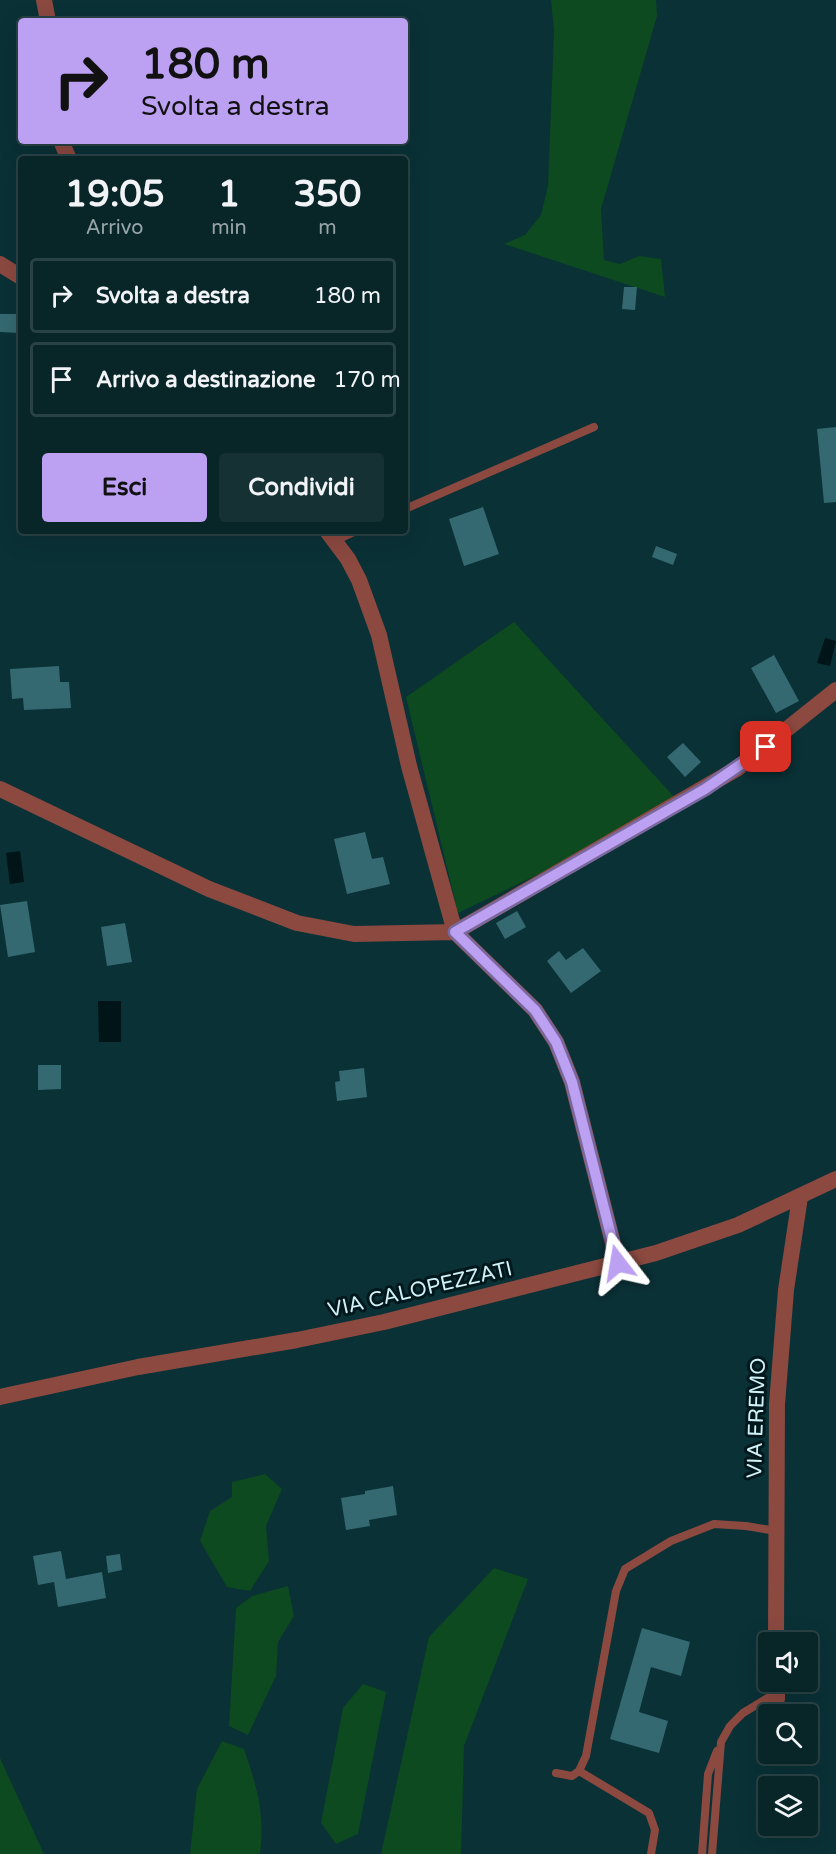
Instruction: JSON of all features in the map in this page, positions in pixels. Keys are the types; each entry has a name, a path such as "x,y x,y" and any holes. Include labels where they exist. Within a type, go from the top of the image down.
{"street":[{"path":"44,0 47,18"},
{"path":"0,264 18,275"},
{"path":"330,536 348,559 359,580 379,635 410,766 455,932 535,1010 556,1042 572,1082 618,1263"},
{"path":"0,789 209,889 297,923 354,934 455,932 724,777 766,747 836,690"},
{"name":"VIA CALOPEZZATI","path":"0,1397 138,1367 373,1325 618,1263 711,1236 836,1179"},
{"name":"VIA EREMO","path":"777,1632 778,1383 786,1290 800,1197"}],"lane":[{"path":"408,508 594,427"},
{"path":"556,1773 572,1776 579,1771 586,1756 616,1591 625,1569 671,1540 714,1524 776,1531"},
{"path":"702,1854 708,1774 721,1743 730,1726 743,1713 775,1692"},
{"path":"712,1854 721,1743"},
{"path":"579,1771 649,1813 655,1830 651,1854"}],"green space":[{"path":"551,0 656,0 657,16 601,209 604,260 620,264 639,256 661,259 665,297 504,244 525,235 541,215 548,186 554,31"},
{"path":"514,622 677,800 543,872 458,913 406,697"},
{"path":"265,1474 282,1489 266,1526 269,1561 250,1591 227,1587 200,1541 210,1511 232,1497 232,1482"},
{"path":"494,1568 528,1579 464,1746 461,1854 381,1854 429,1637"},
{"path":"288,1586 294,1616 278,1642 276,1676 248,1735 229,1726 236,1608 252,1596"},
{"path":"363,1684 386,1692 358,1834 336,1844 321,1823 343,1708"},
{"path":"222,1741 244,1749 249,1763 261,1813 260,1854 190,1854 197,1789"},
{"path":"0,1758 44,1854 0,1854"}],"shaded area":[{"path":"825,638 836,641 830,666 817,663"},
{"path":"20,851 24,882 10,884 6,853"},
{"path":"98,1001 121,1001 121,1042 99,1042"}],"building":[{"path":"624,287 637,287 635,310 622,309"},
{"path":"0,314 18,314 18,333 0,332"},
{"path":"836,427 836,502 824,503 817,429"},
{"path":"483,507 499,554 464,566 449,519"},
{"path":"656,546 677,554 673,565 652,557"},
{"path":"774,655 799,701 776,713 751,668"},
{"path":"59,666 60,682 69,682 71,708 24,710 23,698 12,699 10,669"},
{"path":"683,743 701,762 685,777 667,757"},
{"path":"365,832 372,859 383,857 390,884 347,894 334,839"},
{"path":"27,901 35,952 8,957 0,905"},
{"path":"517,911 526,927 505,939 496,923"},
{"path":"125,923 132,962 107,966 101,927"},
{"path":"583,948 601,971 571,993 547,961 559,951 566,960"},
{"path":"38,1065 61,1065 61,1089 38,1090"},
{"path":"364,1068 367,1097 337,1101 335,1082 340,1081 339,1071"},
{"path":"393,1486 397,1515 369,1520 370,1526 346,1530 341,1498"},
{"path":"61,1551 66,1579 102,1572 106,1598 58,1607 54,1582 38,1585 33,1556"},
{"path":"120,1554 122,1570 108,1573 106,1556"},
{"path":"642,1628 690,1642 681,1676 651,1667 639,1712 668,1721 659,1753 610,1739"}],"route":[{"path":"618,1263 572,1082 556,1042 535,1010 455,932 705,789 766,747"}]}
